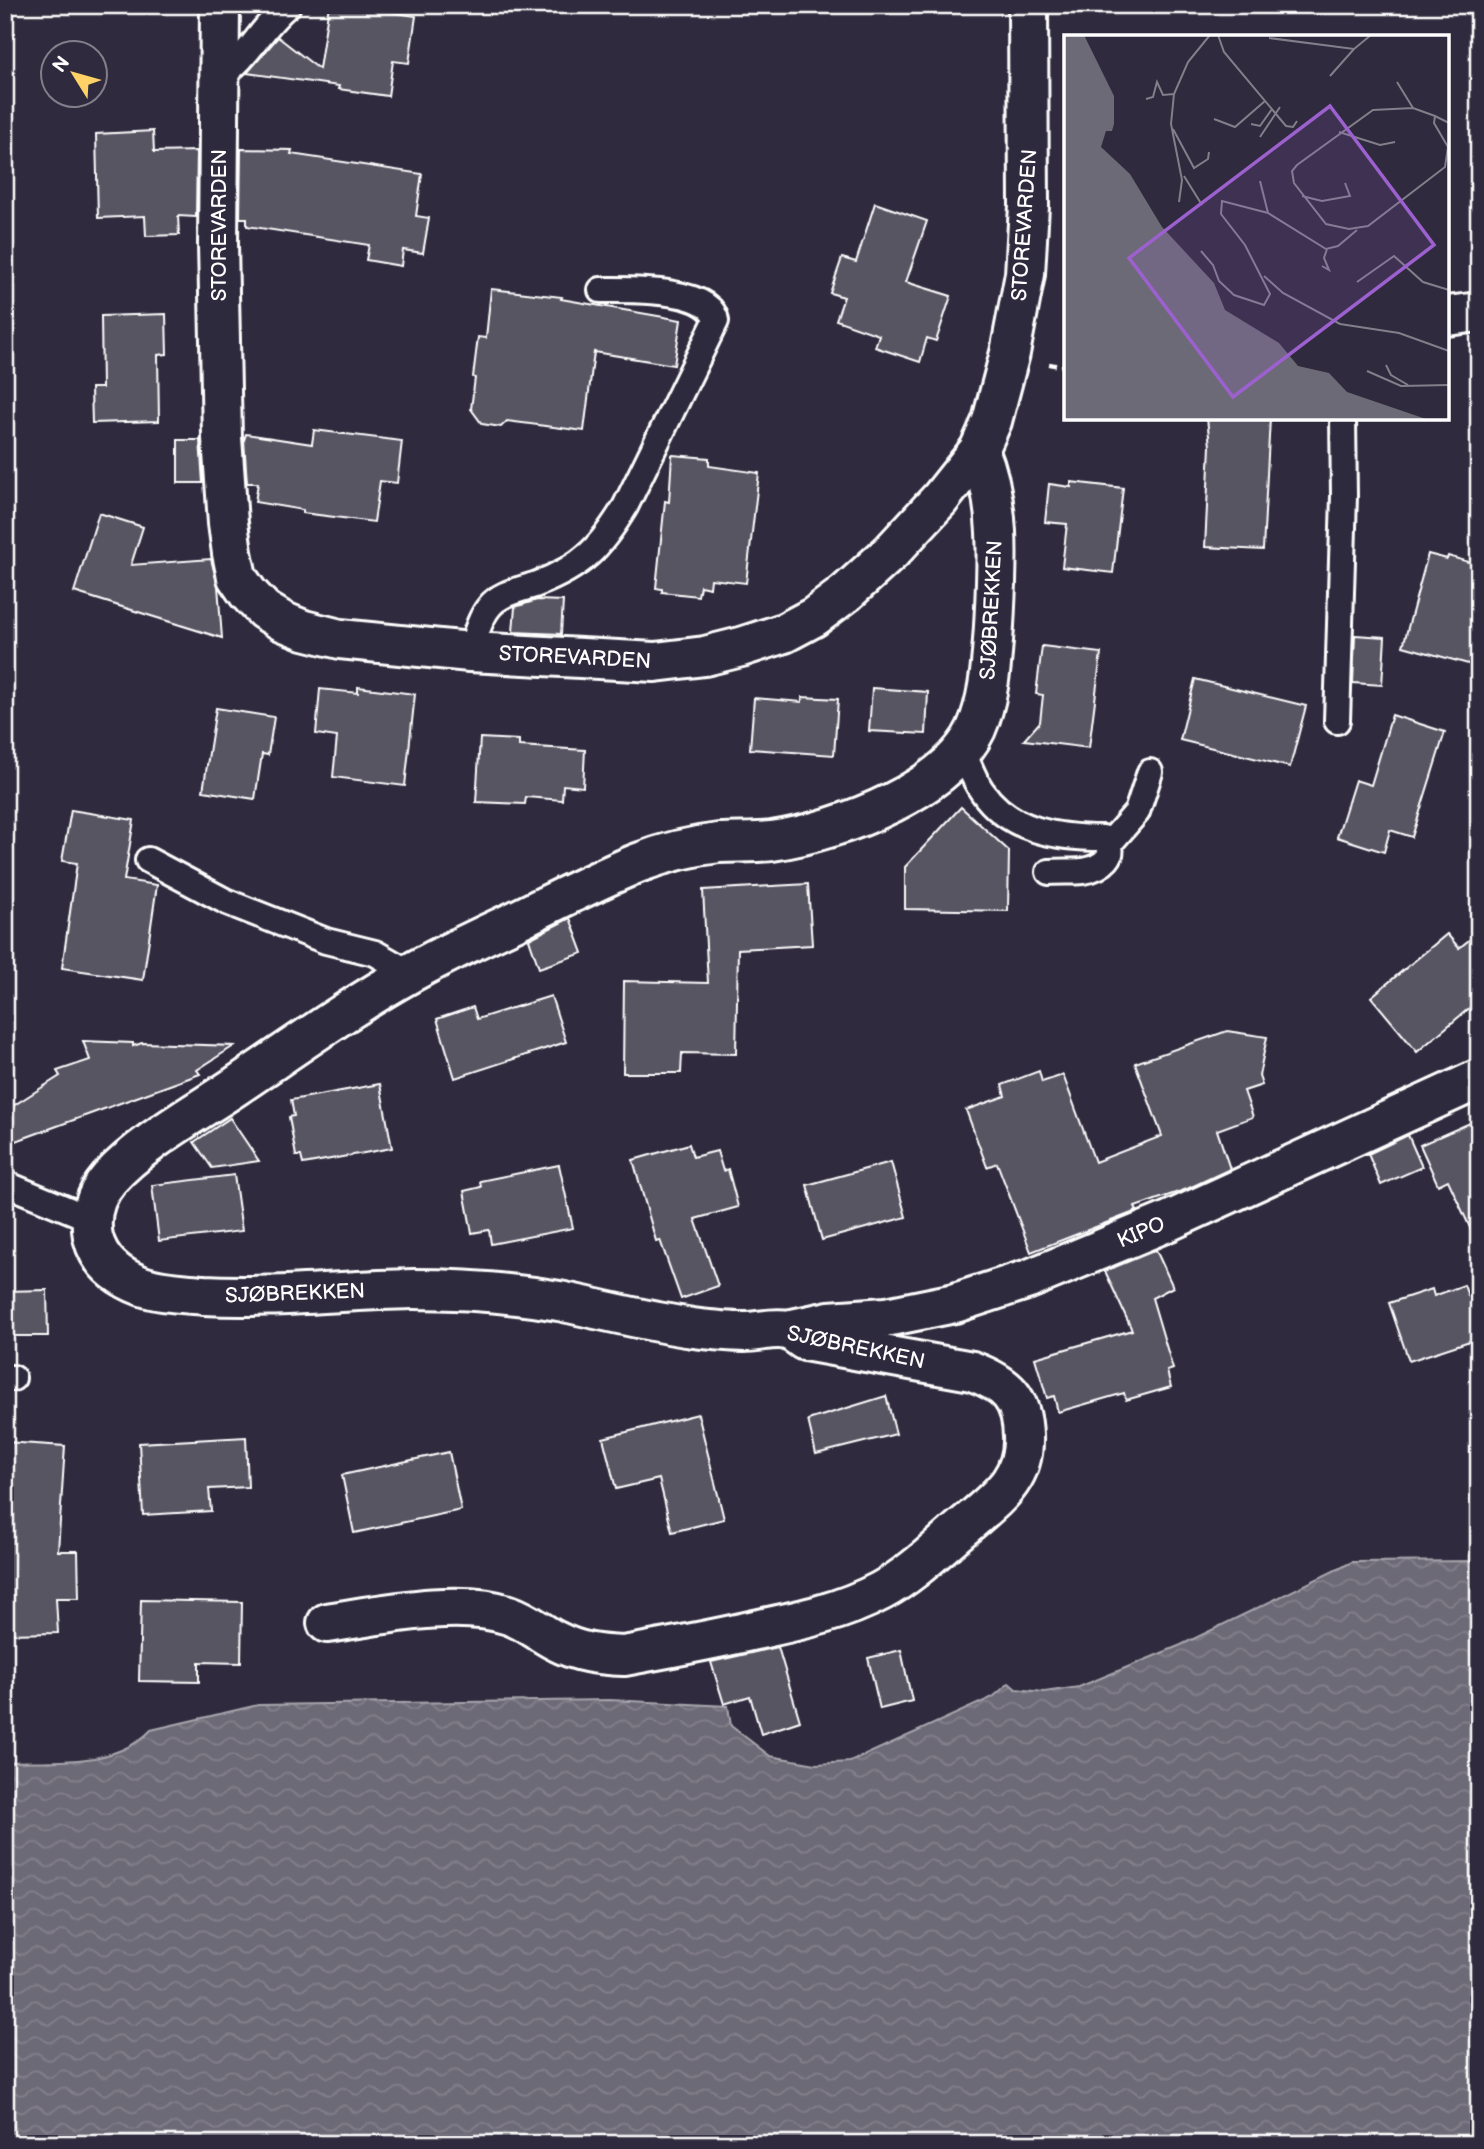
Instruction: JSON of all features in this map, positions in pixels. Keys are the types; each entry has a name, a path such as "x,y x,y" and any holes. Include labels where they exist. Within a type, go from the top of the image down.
{"street":[{"name":"STOREVARDEN","path":"220,5 219,347 228,523 237,577 264,610 282,621 340,639 470,652 655,662 705,656 741,647 784,633 814,617 846,593 882,560 940,499 979,450 992,421 1010,354 1025,274 1029,206 1028,5"},
{"path":"1449,316 1479,312"},
{"name":"SJØBREKKEN","path":"327,1623 445,1608 479,1609 509,1615 574,1650 597,1656 624,1656 797,1622 844,1608 882,1590 918,1565 1000,1495 1017,1474 1024,1450 1023,1426 1017,1402 994,1379 972,1371 805,1341 787,1330 742,1332 703,1329 656,1323 558,1301 456,1290 413,1289 243,1297 174,1293 144,1286 117,1274 101,1259 93,1240 91,1219 96,1198 106,1182 126,1162 345,1013 410,973 589,884 643,862 683,849 767,841 836,826 881,808 933,778 963,752 980,722 992,660 997,574 995,515 987,468 979,450"},
{"name":"KIPO","path":"787,1330 829,1321 886,1317 956,1303 1030,1279 1167,1222 1479,1079"}],"lane":[{"path":"219,77 235,66 288,5"},
{"path":"470,652 489,606 505,594 537,584 574,567 592,553 607,536 625,507 716,321 712,311 693,299 642,289 601,290"},
{"path":"1337,721 1344,496 1343,420"},
{"path":"963,752 981,790 1008,817 1027,828 1102,838 1109,844 1111,851 1108,858 1100,864 1085,871 1049,872"},
{"path":"1109,844 1137,813 1150,772"},
{"path":"148,860 227,902 326,941 374,953 410,973"},
{"path":"11,1186 91,1219"}],"water":[{"path":"1479,1561 1479,2144 5,2144 5,1762 82,1760 102,1756 120,1751 151,1730 258,1705 610,1700 728,1706 731,1726 770,1756 816,1764 850,1762 993,1697 1009,1683 1016,1689 1044,1692 1079,1687 1181,1645 1352,1562"}],"building":[{"path":"329,5 416,16 409,63 393,61 388,96 247,73 278,37 319,69"},
{"path":"153,131 154,152 197,151 196,217 178,216 179,235 146,236 145,216 98,218 96,134"},
{"path":"241,149 292,150 291,154 422,174 416,216 429,218 423,253 403,250 401,266 366,260 369,245 247,226 247,218 240,218"},
{"path":"875,203 927,221 906,282 951,296 936,341 927,338 920,362 875,347 879,335 836,320 844,297 830,293 842,258 856,262"},
{"path":"491,289 562,297 561,299 681,320 674,365 594,352 584,431 507,421 501,427 482,424 471,409 473,377 478,337 486,338"},
{"path":"166,314 167,354 158,355 159,421 92,423 91,388 102,388 101,316"},
{"path":"1207,420 1270,420 1263,550 1205,547 1210,446"},
{"path":"314,430 402,441 397,483 380,481 374,522 303,513 303,510 255,502 258,483 247,483 244,440 246,434 312,444"},
{"path":"178,440 200,440 203,483 178,483"},
{"path":"672,455 709,458 709,466 759,473 746,583 711,579 710,588 700,586 698,596 662,592 662,589 656,588 665,501 669,502"},
{"path":"1071,482 1123,488 1113,573 1062,567 1067,524 1045,522 1049,484 1071,487"},
{"path":"99,513 143,527 131,565 211,559 218,586 222,638 74,592"},
{"path":"1428,554 1447,559 1448,556 1479,565 1479,667 1403,646"},
{"path":"537,600 563,601 561,634 513,632 515,607"},
{"path":"1355,635 1385,637 1382,685 1353,683"},
{"path":"1042,646 1101,653 1089,748 1024,740 1040,722 1043,695 1036,694"},
{"path":"1195,679 1306,706 1290,767 1180,740"},
{"path":"358,687 415,694 405,786 333,777 337,737 316,734 320,689 358,693"},
{"path":"872,688 928,692 926,734 869,731"},
{"path":"802,697 838,699 834,755 750,749 754,698 802,702"},
{"path":"216,708 274,717 268,755 262,754 255,799 203,791"},
{"path":"1392,715 1445,732 1412,837 1390,830 1384,852 1337,837 1355,780 1371,785"},
{"path":"480,738 519,740 519,746 585,750 583,787 563,785 562,800 526,797 525,804 476,802"},
{"path":"961,807 1009,851 1008,911 905,909 905,867"},
{"path":"71,810 134,820 124,880 157,885 143,980 62,968 77,863 62,861"},
{"path":"808,884 812,945 738,949 736,1054 682,1053 681,1073 623,1073 624,981 708,983 703,890"},
{"path":"570,918 583,953 539,968 529,939"},
{"path":"1479,932 1479,1000 1417,1052 1371,997 1447,934 1459,948"},
{"path":"551,996 566,1042 455,1078 437,1019 473,1007 477,1019"},
{"path":"1227,1031 1267,1037 1259,1076 1262,1085 1244,1091 1253,1117 1217,1130 1230,1169 1187,1189 1135,1207 1137,1211 1031,1252 997,1163 987,1167 966,1110 1005,1096 1002,1085 1039,1071 1042,1082 1063,1075 1095,1162 1162,1136 1135,1063"},
{"path":"83,1041 133,1043 133,1046 142,1043 234,1046 197,1070 200,1074 5,1145 5,1111 60,1076 57,1071 90,1060"},
{"path":"380,1084 392,1148 303,1164 301,1156 296,1156 289,1117 294,1116 291,1100"},
{"path":"230,1118 259,1161 212,1168 194,1142"},
{"path":"1479,1119 1479,1247 1448,1180 1438,1185 1420,1145"},
{"path":"1408,1135 1422,1167 1381,1185 1368,1154"},
{"path":"689,1144 693,1157 717,1151 723,1171 728,1169 738,1207 695,1219 718,1286 681,1299 660,1240 656,1241 633,1160"},
{"path":"891,1162 906,1217 822,1240 807,1185"},
{"path":"559,1165 573,1228 491,1244 489,1230 472,1233 464,1191 481,1187 480,1181"},
{"path":"234,1175 242,1231 159,1241 152,1185"},
{"path":"1156,1250 1173,1287 1152,1298 1173,1369 1167,1371 1171,1387 1126,1400 1124,1393 1058,1412 1054,1396 1047,1398 1035,1358 1132,1330 1105,1271"},
{"path":"1464,1285 1468,1296 1479,1293 1479,1338 1409,1361 1389,1303 1432,1289 1434,1296"},
{"path":"47,1290 48,1336 5,1336 5,1291"},
{"path":"886,1396 896,1434 816,1454 808,1420"},
{"path":"698,1414 724,1519 672,1532 659,1479 616,1489 603,1438"},
{"path":"246,1437 248,1487 209,1489 211,1511 143,1515 139,1443"},
{"path":"5,1442 65,1446 58,1551 78,1551 79,1598 56,1598 58,1633 5,1634"},
{"path":"449,1452 461,1510 354,1533 342,1475"},
{"path":"141,1600 242,1602 241,1663 199,1662 199,1682 139,1681"},
{"path":"778,1647 800,1721 761,1734 750,1696 724,1704 711,1662"},
{"path":"901,1650 912,1701 880,1709 868,1658"}]}
